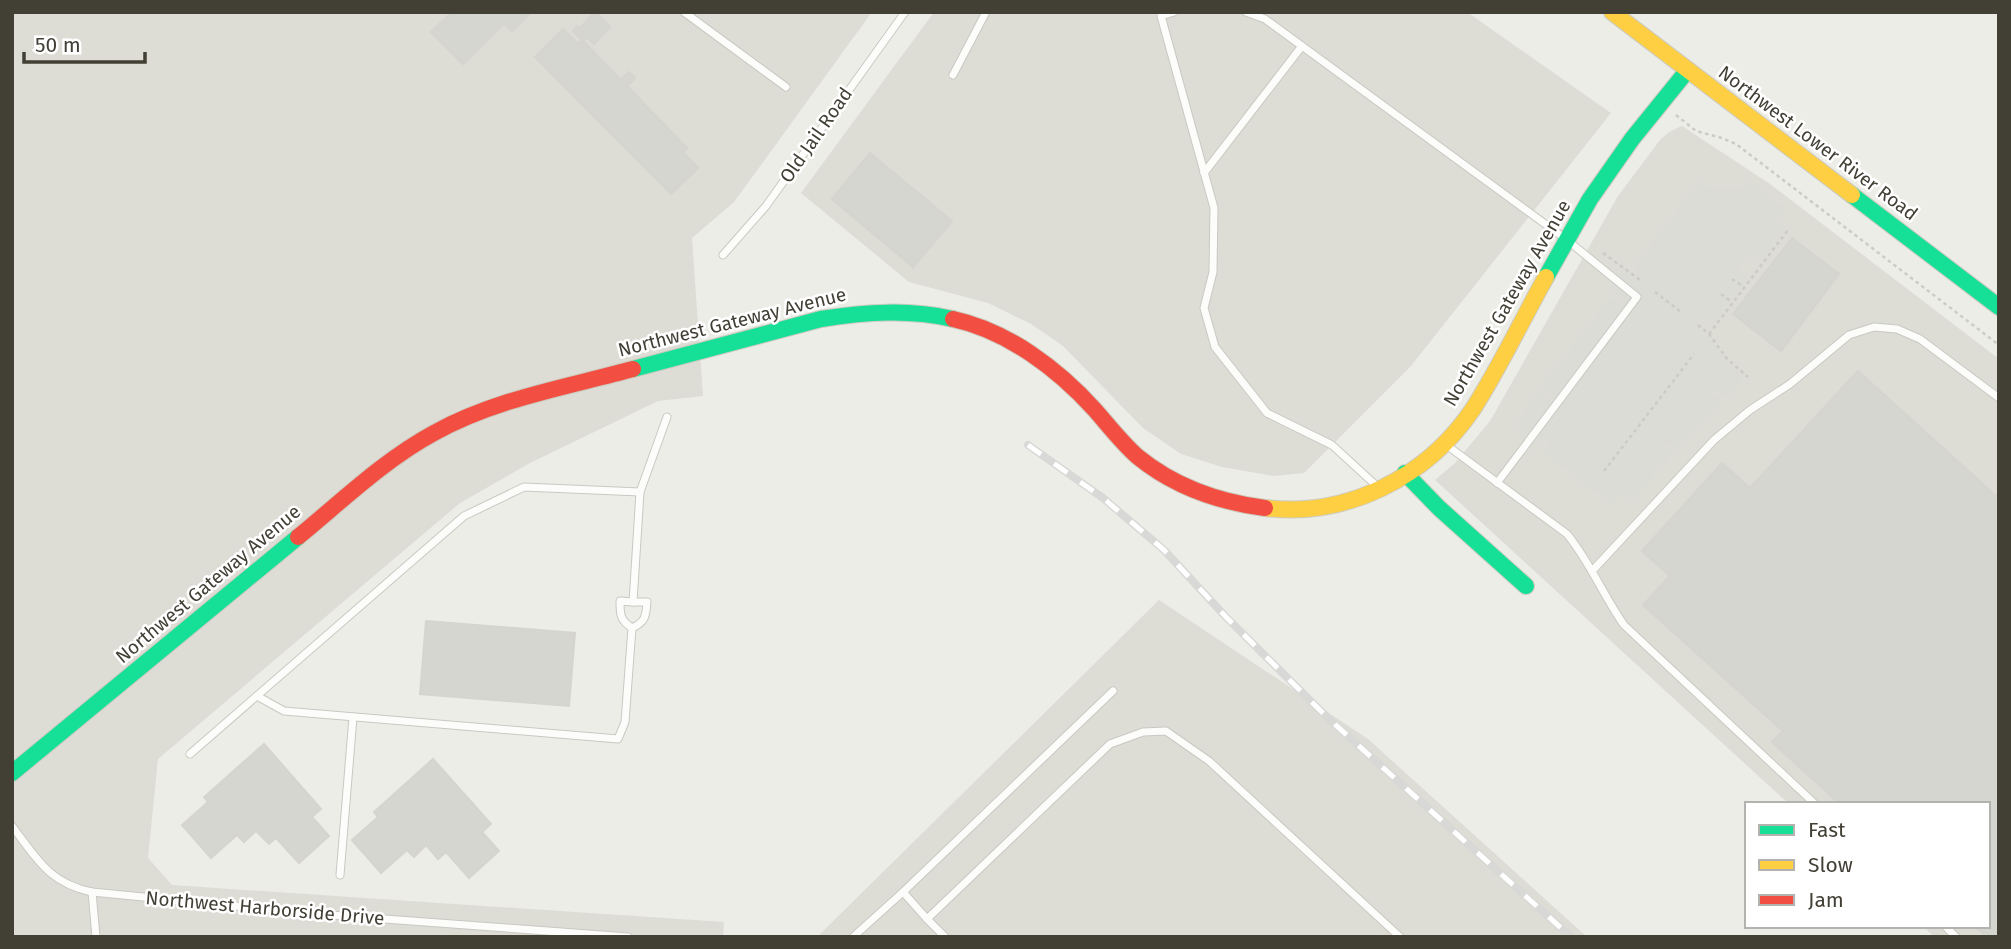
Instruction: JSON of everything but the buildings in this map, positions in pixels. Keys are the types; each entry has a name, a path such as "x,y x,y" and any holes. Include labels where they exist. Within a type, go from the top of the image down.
{"street":[{"name":"Northwest Lower River Road","path":"1612,12 1999,307"},
{"name":"Northwest Gateway Avenue","path":"12,773 403,451 452,422 605,376 821,319 869,311 927,313 976,326 1001,336 1050,367 1141,459 1192,491 1224,502 1280,509 1357,499 1380,489 1444,444 1473,408 1606,175 1687,71"},
{"path":"1405,473 1439,508 1526,586"}],"lane":[{"path":"684,12 786,87"},
{"name":"Old Jail Road","path":"723,255 766,206 905,12"},
{"path":"953,75 986,12"},
{"path":"1174,12 1160,14 1214,208 1213,272 1204,308 1215,347 1267,413 1332,445 1380,489"},
{"path":"1246,12 1265,19 1567,240 1637,296 1497,483"},
{"path":"1204,173 1302,47"},
{"path":"1593,570 1714,440 1849,335 1874,327 1897,329 1920,339 1999,398"},
{"path":"633,602 640,492 667,417"},
{"path":"1444,444 1567,534 1593,570 1605,598 1624,625 1813,802"},
{"path":"190,754 464,516 524,487 640,492"},
{"path":"620,601 646,602 646,618 632,628 624,623 620,616 620,601"},
{"path":"257,696 284,711 618,738 625,722 632,628"},
{"path":"853,937 1113,691"},
{"path":"340,875 353,717"},
{"path":"927,919 1110,744 1143,732 1166,731 1209,761 1400,937"},
{"name":"Northwest Harborside Drive","path":"12,827 51,876 76,889 92,892 317,914 628,937"},
{"path":"92,892 96,937"},
{"path":"903,892 945,937"}],"path":[{"path":"1662,103 1696,131 1723,138 1736,145 1999,345"},
{"path":"1709,334 1788,230"},
{"path":"1624,268 1640,280"},
{"path":"1732,279 1744,287"},
{"path":"1655,292 1681,312"},
{"path":"1721,294 1732,302"},
{"path":"1698,325 1709,334 1727,359 1748,377"},
{"path":"1604,471 1693,354"}],"shaded area":[{"path":"12,12 872,12 734,202 692,238 703,396 658,401 530,463 460,503 158,759 148,858 172,885 724,922 723,937 12,937"},
{"path":"934,12 1467,12 1611,113 1411,366 1304,473 1274,476 1222,467 1181,454 1143,428 1063,346 1031,324 988,303 909,282 801,193"},
{"path":"1682,126 1770,184 1999,359 1999,937 1934,937 1925,928 1990,928 1990,802 1787,802 1435,480 1455,463 1490,421 1618,196 1669,132"},
{"path":"1748,180 1785,209 1775,222 1785,230 1762,261 1751,253 1738,270 1748,278 1712,325 1702,318 1697,326 1706,333 1726,361 1744,377 1726,397 1715,388 1712,393 1721,401 1676,451 1667,442 1664,447 1672,454 1633,499 1621,491 1611,503 1543,451 1550,442 1545,438 1535,450 1519,438 1524,431 1515,424 1539,392 1548,399 1552,395 1542,386 1611,297 1621,304 1624,300 1609,288 1623,270 1638,281 1644,274 1635,266 1700,181 1710,188 1741,189"},
{"path":"1159,600 1368,739 1587,937 817,937"}],"railway":[{"path":"1028,445 1103,498 1164,550 1226,617 1329,719 1571,937"}],"traffic: fast":[{"path":"1546,277 1590,199 1632,139 1687,71"},
{"path":"1852,195 1999,307"},
{"path":"633,369 821,319 887,313 953,319"},
{"path":"1405,473 1439,508 1526,586"},
{"path":"12,773 298,537"}],"traffic: slow":[{"path":"1612,12 1852,195"},
{"path":"1265,508 1296,509 1355,499 1409,473 1433,455 1473,409 1546,277"}],"traffic: jam":[{"path":"953,319 1012,342 1048,366 1081,395 1132,452 1152,468 1182,485 1214,497 1265,508"},
{"path":"298,537 398,456 457,421 532,395 633,369"}]}
